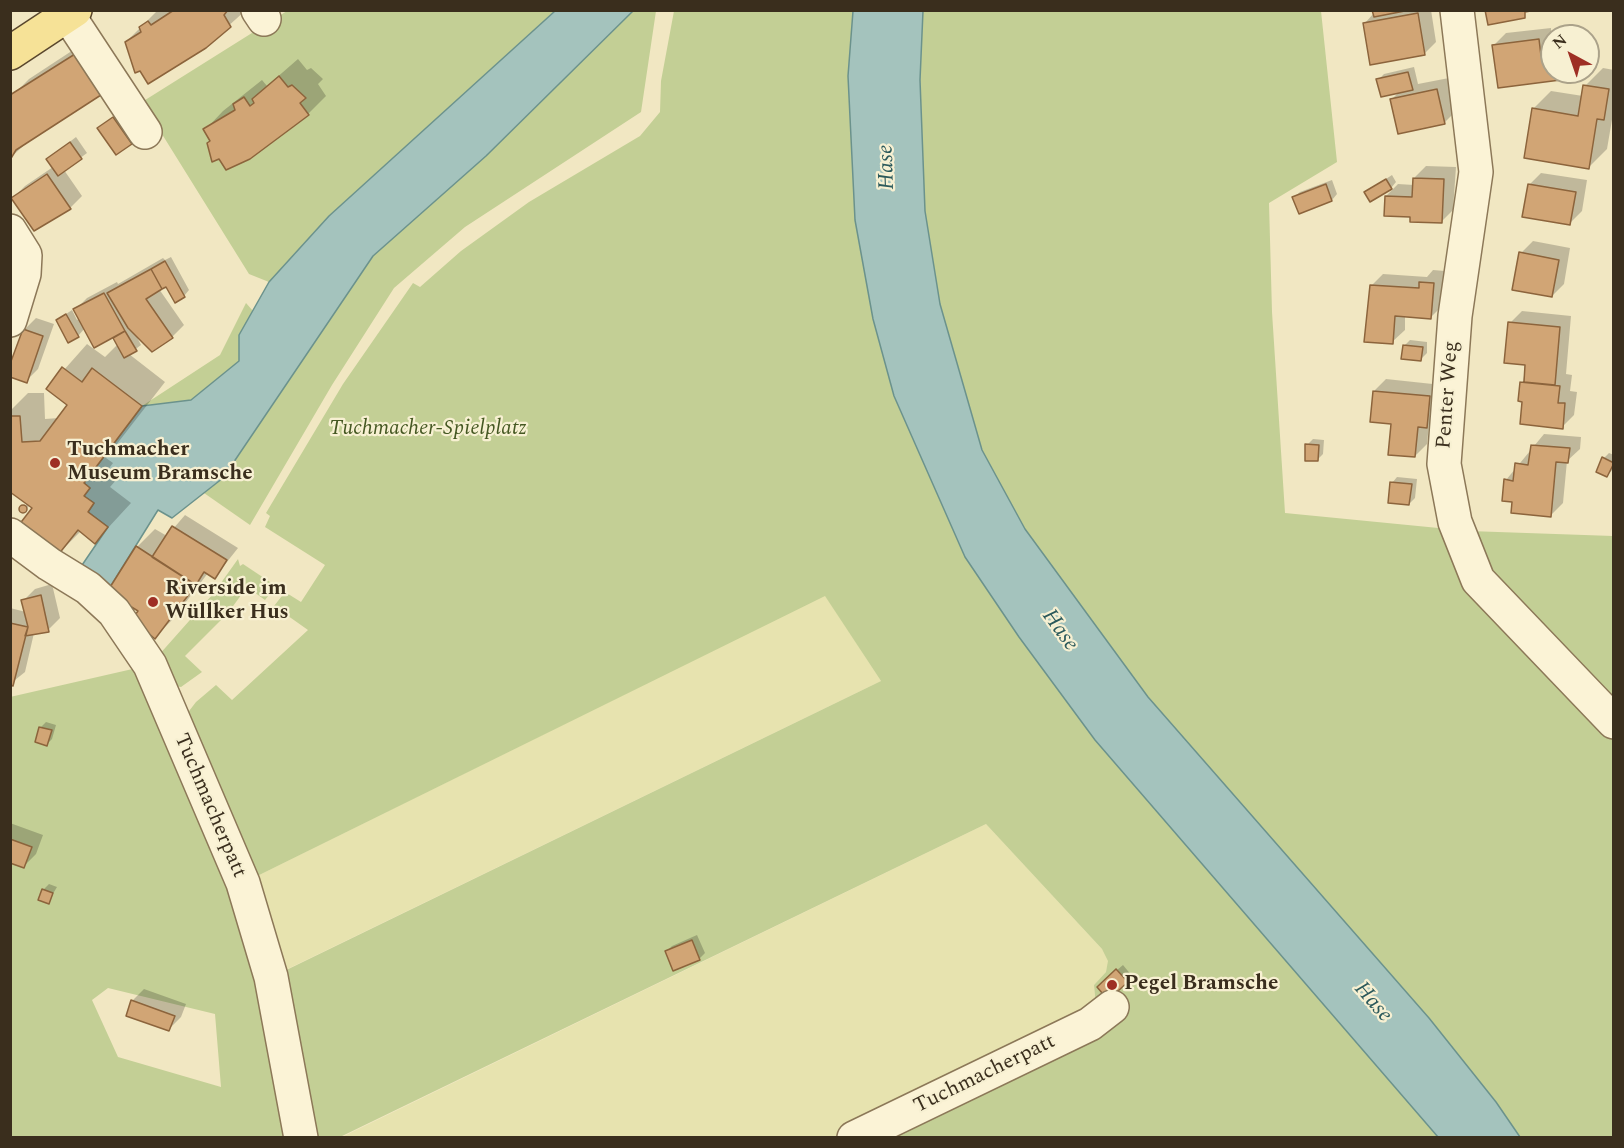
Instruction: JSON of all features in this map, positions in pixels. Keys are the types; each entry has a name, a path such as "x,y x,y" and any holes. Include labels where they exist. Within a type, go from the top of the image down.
{"main road":[{"path":"10,53 71,13"}],"street":[{"name":"Penter Weg","path":"1457,10 1476,172 1455,316 1444,464 1455,522 1478,580 1614,722"},
{"path":"71,13 145,132"},
{"path":"10,231 25,255 24,274 10,320"},
{"name":"Tuchmacherpatt","path":"10,535 49,564 88,588 114,612 150,665 243,884 271,977 301,1137"},
{"name":"Tuchmacherpatt","path":"854,1137 1090,1024 1112,1007"}],"shaded area":[{"path":"825,595 881,681 271,977 243,883"},
{"path":"986,824 1102,949 1109,961 1106,972 1094,985 1096,1006 854,1137 340,1138"}],"green space":[{"path":"287,11 555,11 329,216 269,282 249,274 142,102"},
{"path":"633,11 656,11 641,112 465,227 394,288 332,385 250,525 204,493 223,478 373,256 486,156"},
{"name":"Tuchmacher-Spielplatz","path":"674,11 853,11 848,76 873,319 894,396 965,557 1019,637 1095,740 1438,1137 854,1137 1096,1006 1094,985 1106,972 1108,961 1102,949 986,824 340,1137 11,1137 10,697 150,665 213,594 238,559 240,566 243,564 276,586 265,600 247,587 228,613 185,656 202,672 181,687 171,685 186,715 196,702 216,685 232,700 308,630 274,606 285,592 301,602 325,565 265,527 270,516 266,513 343,384 413,283 420,287 461,251 529,202 640,136 660,112 661,81","holes":["825,596 881,681 272,977 243,883","108,988 215,1014 221,1087 118,1057 92,1000"]},
{"path":"923,11 1321,11 1337,162 1269,203 1272,312 1285,513 1469,531 1613,536 1613,1137 1520,1137 1496,1102 1429,1018 1148,697 1025,529 982,450 940,304 925,211 920,80"},
{"path":"246,303 253,311 239,335 239,361 191,400 142,406 220,355"}],"water":[{"path":"555,11 633,11 486,156 373,256 223,478 172,518 158,510 107,592 78,571 108,527 88,512 94,503 84,496 90,488 84,483 142,406 191,400 239,361 239,335 269,282 329,216"},
{"name":"Hase","path":"853,11 923,11 920,80 925,211 940,304 982,450 1025,529 1148,697 1429,1018 1496,1102 1520,1137 1438,1137 1095,740 1019,637 965,557 894,396 873,319 855,220 848,76"}],"building":[{"path":"174,10 228,10 224,15 231,27 206,48 148,84 140,71 135,73 125,42 141,32 139,27 148,21 151,25"},
{"path":"1372,10 1410,10 1374,17"},
{"path":"1485,10 1536,10 1525,12 1525,18 1488,25"},
{"path":"1418,13 1425,55 1370,65 1363,23"},
{"path":"1539,39 1540,83 1498,88 1492,45"},
{"path":"75,54 101,95 16,150 10,160 10,95"},
{"path":"1408,72 1413,90 1381,97 1376,79"},
{"path":"279,76 288,87 292,85 306,98 300,103 309,115 250,159 226,170 219,159 212,162 207,143 210,141 203,129 235,110 233,104 244,97 250,106 254,103 252,99"},
{"path":"1583,85 1609,89 1604,120 1597,119 1589,169 1524,158 1532,108 1578,116"},
{"path":"1437,89 1445,124 1398,134 1390,99"},
{"path":"113,117 132,144 116,155 97,128"},
{"path":"70,142 82,159 58,176 46,159"},
{"path":"47,174 71,209 34,231 11,198"},
{"path":"1413,178 1444,179 1442,223 1410,222 1410,217 1384,216 1385,196 1412,197"},
{"path":"1386,179 1392,189 1370,202 1364,192"},
{"path":"1326,184 1332,201 1299,214 1292,197"},
{"path":"1528,184 1576,192 1570,225 1522,217"},
{"path":"1519,252 1559,260 1552,297 1512,290"},
{"path":"165,261 185,297 175,303 166,287 162,289 151,269"},
{"path":"151,269 162,289 146,299 173,338 152,352 128,328 107,293"},
{"path":"1419,282 1434,283 1431,319 1395,316 1393,344 1364,342 1370,285 1419,288"},
{"path":"104,293 125,331 94,348 73,309"},
{"path":"66,314 79,337 68,343 56,320"},
{"path":"1508,322 1560,327 1555,385 1524,382 1525,365 1504,363"},
{"path":"23,329 43,336 27,383 10,377 10,364"},
{"path":"125,331 137,351 124,358 113,338"},
{"path":"1403,345 1423,347 1421,361 1401,359"},
{"name":"Tuchmacher Museum Bramsche","path":"62,367 82,382 92,368 142,406 84,483 90,488 84,496 94,503 88,512 108,527 95,544 78,530 54,560 15,530 32,508 10,492 10,416 20,416 22,442 40,441 67,405 46,389"},
{"path":"1520,382 1560,386 1558,403 1565,403 1563,429 1520,424 1522,402 1518,401"},
{"path":"1373,391 1430,396 1427,428 1418,427 1415,457 1388,455 1391,424 1370,422"},
{"path":"1305,444 1319,445 1318,461 1305,461"},
{"path":"1531,445 1570,448 1568,463 1556,462 1551,517 1511,513 1512,502 1502,501 1504,479 1513,481 1515,463 1528,465"},
{"path":"1602,457 1614,463 1607,477 1596,472"},
{"path":"1390,482 1412,484 1409,505 1388,503"},
{"path":"23,505 27,509 23,513 19,509"},
{"path":"172,526 227,560 215,579 204,572 196,585 152,557"},
{"name":"Riverside im Wüllker Hus","path":"136,546 196,585 155,639 132,619 138,611 107,592"},
{"path":"41,595 49,632 25,636 28,627 21,600"},
{"path":"10,623 28,627 13,686 10,685"},
{"path":"39,727 52,730 47,746 35,742"},
{"path":"10,839 32,847 24,868 10,863"},
{"path":"42,889 53,893 49,904 38,900"},
{"path":"692,940 700,960 673,971 665,951"},
{"name":"Pegel Bramsche","path":"1116,969 1128,982 1108,1000 1097,987"},
{"path":"131,1000 175,1016 169,1031 126,1016"}],"place":[{"name":"Tuchmacher Museum Bramsche","path":"55,463"},
{"name":"Riverside im Wüllker Hus","path":"153,602"},
{"name":"Pegel Bramsche","path":"1112,985"}]}
